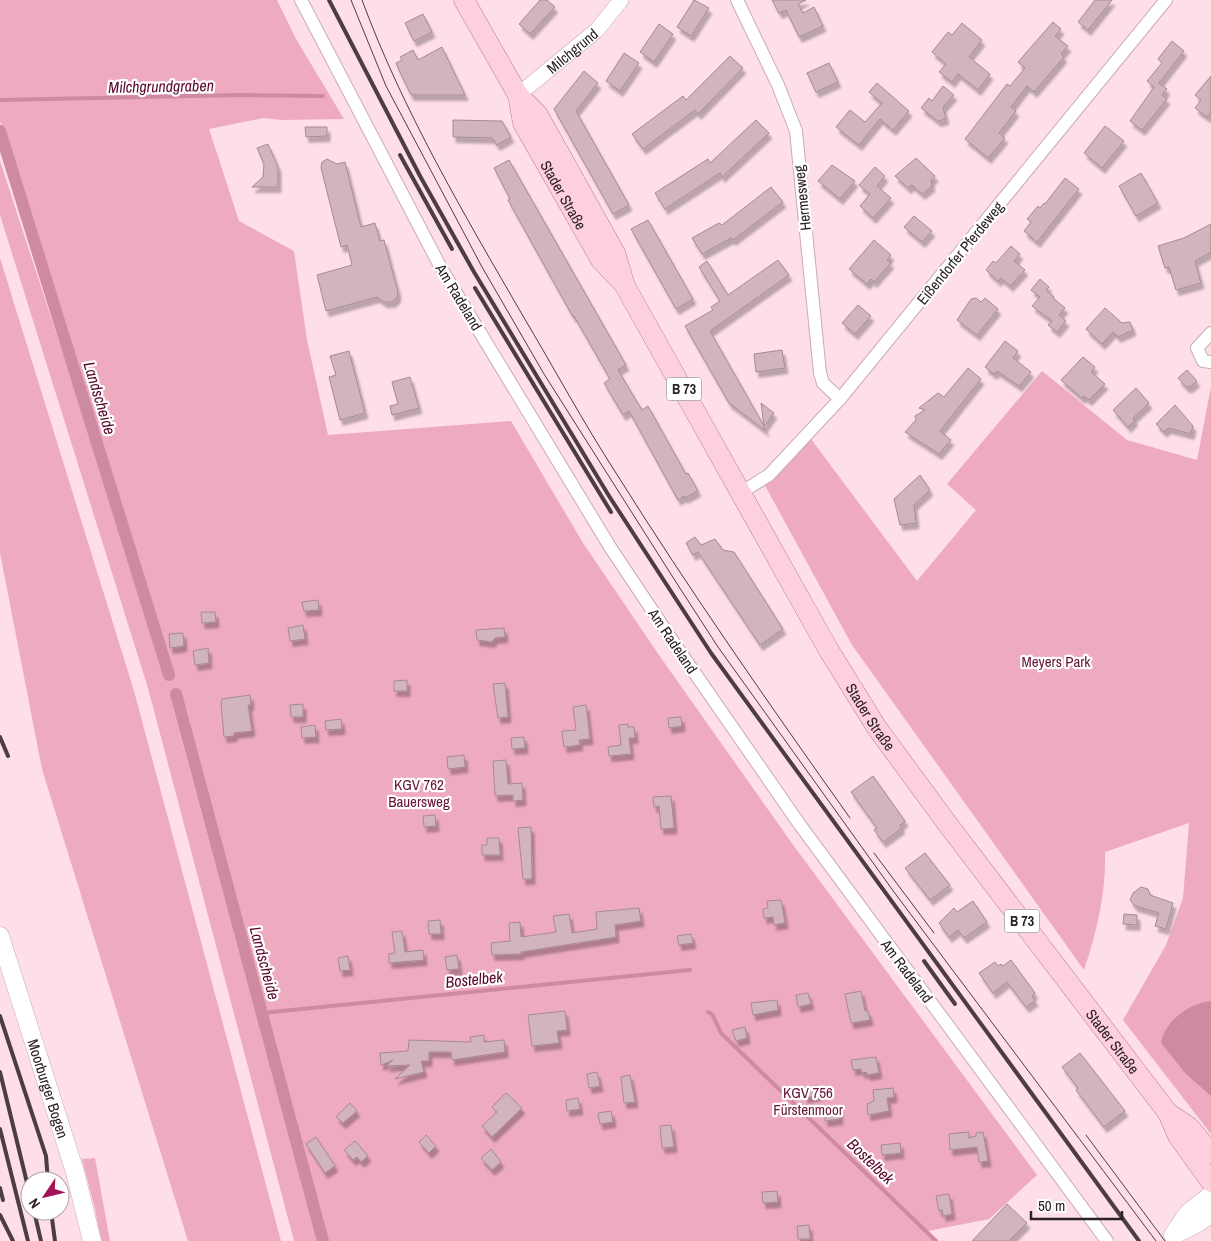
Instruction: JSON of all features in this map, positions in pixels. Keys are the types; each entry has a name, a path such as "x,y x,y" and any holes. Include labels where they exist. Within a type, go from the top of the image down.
{"main road":[{"name":"Stader Straße","path":"464,0 518,95 524,123 528,132 601,260 625,286 742,492 828,649 877,728 949,826 1168,1113 1178,1136 1211,1182"},
{"name":"Moorburger Bogen","path":"0,936 70,1155 92,1241"},
{"name":"Stader Straße","path":"1168,1113 1189,1127 1211,1153"},
{"path":"1169,1238 1188,1213 1211,1195"},
{"path":"1169,1238 1211,1214"}],"street":[{"name":"Am Radeland","path":"301,0 441,268 610,547 800,825 1107,1241"},
{"name":"Milchgrund","path":"518,95 597,30 621,0"},
{"name":"Hermesweg","path":"737,0 778,84 796,131 820,373 823,383 840,399"},
{"name":"Eißendorfer Pferdeweg","path":"742,492 762,480 778,467 840,399 1166,0"},
{"path":"1211,333 1197,348 1203,360 1211,362"}],"green space":[{"path":"0,0 277,0 296,39 344,119 282,120 264,118 209,129 239,221 294,251 307,340 328,435 511,421 583,543 661,658 791,842 1037,1175 989,1219 928,1231 938,1241 322,1241 168,690 319,1241 294,1241 148,688 0,215 0,161 145,605 152,604 0,121"},
{"path":"0,258 134,691 281,1241 188,1241 42,769 0,553"},
{"name":"Meyers Park","path":"1042,371 1127,440 1197,460 1211,387 1211,1134 1123,1020 1166,945 1183,898 1189,823 1105,852 1100,912 1084,970 852,645 762,480 808,435 917,581 976,510 947,484"},
{"path":"95,1158 110,1241 101,1241 82,1159"}],"shaded area":[{"path":"1211,1001 1211,1096 1186,1074 1161,1043 1167,1027 1179,1014 1194,1005"}],"building":[{"path":"540,0 547,0 555,7 530,34 519,24"},
{"path":"694,0 709,8 691,36 677,27"},
{"path":"772,0 806,0 798,4 803,13 814,7 823,26 799,37 786,10 779,13"},
{"path":"1095,0 1112,0 1088,30 1078,22"},
{"path":"423,14 432,32 414,41 405,23"},
{"path":"1053,22 1061,29 1055,36 1068,46 1061,54 1064,57 1034,92 1027,86 1011,107 1016,111 999,133 1005,138 988,158 965,139 1007,84 1010,86 1025,68 1018,62"},
{"path":"962,23 982,40 969,57 990,74 978,90 958,74 952,82 939,72 946,64 932,52 948,32 952,35"},
{"path":"659,24 673,34 654,62 640,52"},
{"path":"1172,41 1184,51 1159,83 1167,89 1162,95 1167,99 1142,130 1130,121 1154,87 1147,81 1162,63 1158,59"},
{"path":"442,47 465,95 411,95 396,63 402,60 400,57 413,50 418,60"},
{"path":"624,53 639,63 620,91 606,81"},
{"path":"730,56 743,68 698,114 695,110 643,149 632,134 683,96 686,100"},
{"path":"829,63 838,82 816,92 807,73"},
{"path":"584,71 598,83 576,111 629,205 613,214 554,109"},
{"path":"1211,76 1211,112 1207,117 1195,108 1201,100 1195,95"},
{"path":"877,83 909,111 893,130 880,119 859,145 836,127 850,110 865,122 882,103 869,92"},
{"path":"943,86 954,95 943,107 946,119 938,121 921,108 929,98 932,101"},
{"path":"453,120 502,121 511,137 497,145 492,138 453,137"},
{"path":"756,120 769,133 722,177 720,173 665,209 655,193 708,159 710,163"},
{"path":"1105,126 1124,141 1102,168 1084,153"},
{"path":"305,127 327,127 327,136 306,137"},
{"path":"268,144 278,167 278,187 252,187 263,177 264,164 257,148"},
{"path":"916,158 935,176 931,181 932,186 922,194 912,185 908,188 895,176"},
{"path":"327,159 337,164 345,162 361,227 375,223 380,241 384,240 398,292 397,298 392,302 384,302 377,297 326,311 317,275 352,265 347,245 341,247 321,168 322,162"},
{"path":"509,160 626,365 618,370 642,410 648,406 686,474 688,473 698,491 678,500 629,411 623,415 604,383 610,379 508,200 510,199 494,168"},
{"path":"832,165 855,181 840,199 818,181"},
{"path":"875,167 885,176 877,186 891,198 873,218 860,206 870,194 859,185"},
{"path":"1141,173 1158,203 1136,216 1119,186"},
{"path":"1065,178 1079,189 1037,242 1024,231 1031,222 1027,219 1038,206 1040,208 1045,204"},
{"path":"771,187 783,202 733,240 731,238 702,254 692,238 719,223 722,225"},
{"path":"914,216 932,231 922,242 904,227"},
{"path":"648,220 693,299 676,309 631,229"},
{"path":"1211,224 1211,252 1195,261 1201,283 1176,290 1169,267 1165,268 1158,246 1184,238"},
{"path":"874,240 891,255 887,260 891,263 874,282 871,279 867,284 849,269"},
{"path":"1011,246 1020,254 1014,261 1025,270 1010,286 1001,278 998,281 986,270 993,261 996,263"},
{"path":"778,260 789,275 710,331 764,426 761,403 774,413 764,427 766,431 729,403 685,326 713,310 711,307 720,301 699,267 707,261 728,295"},
{"path":"1040,279 1049,287 1046,290 1065,308 1059,315 1066,321 1057,332 1048,325 1052,321 1032,306 1040,297 1031,290"},
{"path":"976,298 981,302 985,298 998,309 977,335 957,320 971,299"},
{"path":"858,305 871,316 855,334 842,323"},
{"path":"1105,308 1122,323 1130,322 1133,330 1118,337 1113,332 1102,344 1086,329"},
{"path":"1005,341 1018,351 1013,358 1031,372 1019,386 997,371 994,374 985,367"},
{"path":"782,350 785,368 756,372 754,354"},
{"path":"349,351 365,413 340,420 329,377 336,375 330,356"},
{"path":"1083,357 1095,367 1091,372 1105,384 1089,400 1084,396 1082,398 1061,380"},
{"path":"968,368 981,379 940,431 951,440 939,454 905,432 916,420 915,416 925,410 919,408 938,393 944,397"},
{"path":"1187,370 1197,381 1190,387 1186,387 1178,378"},
{"path":"410,377 419,408 392,415 390,406 398,404 392,382"},
{"path":"1136,388 1149,403 1133,418 1135,420 1128,427 1113,410"},
{"path":"1175,405 1193,426 1191,434 1168,428 1164,432 1156,424"},
{"path":"920,475 930,490 914,505 916,523 900,525 894,499"},
{"path":"695,537 701,545 715,539 723,550 734,552 783,629 760,645 698,552 693,555 686,543"},
{"path":"318,600 319,610 304,611 302,602"},
{"path":"201,612 215,612 216,622 202,623"},
{"path":"303,625 305,639 290,641 288,628"},
{"path":"504,628 505,637 495,638 492,642 477,640 476,630"},
{"path":"183,633 184,646 170,648 169,634"},
{"path":"208,648 209,663 195,665 193,651"},
{"path":"407,680 407,691 394,691 394,681"},
{"path":"505,683 508,717 498,718 493,684"},
{"path":"250,695 251,705 248,705 252,731 234,733 234,736 224,737 222,699"},
{"path":"303,704 303,717 291,717 290,705"},
{"path":"586,705 590,739 579,740 580,745 564,747 562,731 576,730 573,707"},
{"path":"681,717 682,726 669,728 668,718"},
{"path":"341,719 342,729 326,730 325,721"},
{"path":"628,724 628,727 634,727 635,738 629,738 631,754 609,756 608,747 621,745 619,725"},
{"path":"315,725 316,737 302,738 301,727"},
{"path":"524,737 525,748 512,749 511,738"},
{"path":"464,755 465,767 448,769 447,757"},
{"path":"506,760 508,784 522,783 523,800 513,801 513,795 495,796 493,761"},
{"path":"873,776 905,821 900,825 902,828 883,842 874,830 877,828 851,792"},
{"path":"671,796 674,828 661,829 659,806 654,807 653,797"},
{"path":"435,815 436,826 424,827 423,816"},
{"path":"531,827 532,879 523,879 518,828"},
{"path":"487,838 499,838 500,855 482,855 482,845 487,845"},
{"path":"925,853 950,885 930,900 905,868"},
{"path":"1141,887 1148,889 1150,895 1173,903 1166,929 1155,926 1159,913 1135,906 1130,900 1133,893"},
{"path":"781,900 785,923 774,925 773,917 764,918 763,909 768,908 767,901"},
{"path":"973,901 987,922 964,938 958,930 949,937 939,923 954,908 957,912"},
{"path":"639,908 641,921 615,925 616,937 521,952 521,954 492,955 491,943 510,941 509,923 520,922 521,937 556,932 553,916 569,914 572,933 597,929 596,912"},
{"path":"1124,914 1137,915 1137,925 1123,924"},
{"path":"440,920 441,934 429,934 428,921"},
{"path":"402,931 405,952 423,950 424,960 389,963 389,954 395,953 392,932"},
{"path":"691,934 693,943 679,945 677,936"},
{"path":"457,955 459,969 447,970 445,957"},
{"path":"348,956 350,970 340,971 338,958"},
{"path":"1011,960 1035,993 1032,996 1035,1001 1026,1007 1007,982 993,993 979,973 995,962 998,966 1001,964 1003,966"},
{"path":"861,991 865,1011 868,1011 870,1020 851,1023 845,994"},
{"path":"808,993 811,1004 798,1007 796,995"},
{"path":"777,1000 778,1010 753,1015 751,1003"},
{"path":"565,1011 567,1030 557,1031 559,1043 532,1046 528,1015"},
{"path":"745,1027 747,1038 736,1041 732,1030"},
{"path":"484,1035 484,1042 504,1040 505,1052 452,1060 451,1052 429,1052 429,1061 421,1061 424,1072 395,1079 410,1065 386,1066 393,1060 381,1065 380,1053 408,1051 409,1040 471,1042 470,1037"},
{"path":"1080,1053 1125,1111 1104,1127 1076,1090 1078,1088 1062,1067"},
{"path":"876,1057 879,1073 867,1075 867,1072 862,1073 861,1069 853,1070 851,1060"},
{"path":"597,1072 600,1086 589,1088 587,1074"},
{"path":"630,1075 635,1102 624,1103 621,1077"},
{"path":"817,1085 819,1095 805,1098 803,1088"},
{"path":"893,1088 894,1097 887,1098 889,1111 868,1115 867,1104 874,1101 873,1090"},
{"path":"506,1093 522,1108 492,1137 482,1126 497,1112 492,1107"},
{"path":"578,1098 580,1109 567,1111 566,1100"},
{"path":"350,1103 357,1111 343,1123 336,1117"},
{"path":"839,1107 840,1119 825,1121 824,1108"},
{"path":"611,1111 613,1122 600,1124 598,1113"},
{"path":"671,1125 674,1147 662,1148 660,1126"},
{"path":"969,1132 969,1138 976,1136 976,1133 983,1132 988,1161 979,1162 977,1147 950,1150 949,1134"},
{"path":"426,1135 436,1146 429,1153 419,1142"},
{"path":"316,1137 335,1166 325,1173 306,1144"},
{"path":"355,1141 368,1156 361,1162 357,1157 353,1160 344,1150"},
{"path":"900,1143 901,1153 882,1155 881,1145"},
{"path":"491,1149 501,1162 492,1170 481,1158"},
{"path":"777,1191 778,1202 763,1203 762,1192"},
{"path":"949,1194 952,1214 943,1216 942,1210 939,1211 936,1196"},
{"path":"1007,1204 1027,1223 1009,1241 972,1241"},
{"path":"809,1225 810,1239 798,1239 797,1226"}],"waterway":[{"name":"Milchgrundgraben","path":"0,100 241,95 323,96"},
{"name":"Landscheide","path":"0,131 169,675"},
{"name":"Landscheide","path":"176,694 323,1241"},
{"name":"Bostelbek","path":"262,1013 690,970"},
{"name":"Bostelbek","path":"708,1012 712,1014 721,1033 936,1241"}],"tram line":[{"path":"351,0 386,86 482,267 544,374 718,647 894,892 1156,1241"},
{"path":"362,0 378,41 415,122 479,239 592,434 701,604 850,818"},
{"path":"874,853 934,933"},
{"path":"1086,1135 1165,1241"}],"railway":[{"path":"329,0 420,176 474,272 609,496 711,653 1139,1241"},
{"path":"400,155 452,249"},
{"path":"475,288 611,512"},
{"path":"0,737 8,756"},
{"path":"924,961 955,1004"},
{"path":"0,1016 46,1156 47,1171"},
{"path":"0,1072 24,1171"},
{"path":"0,1129 28,1241"},
{"path":"0,1188 3,1200"},
{"path":"0,1215 13,1241"},
{"path":"36,1221 41,1241"},
{"path":"52,1221 55,1241"}],"park label":[{"name":"KGV 762 Bauersweg","path":"419,792"},
{"name":"KGV 756 Fürstenmoor","path":"808,1100"}]}
